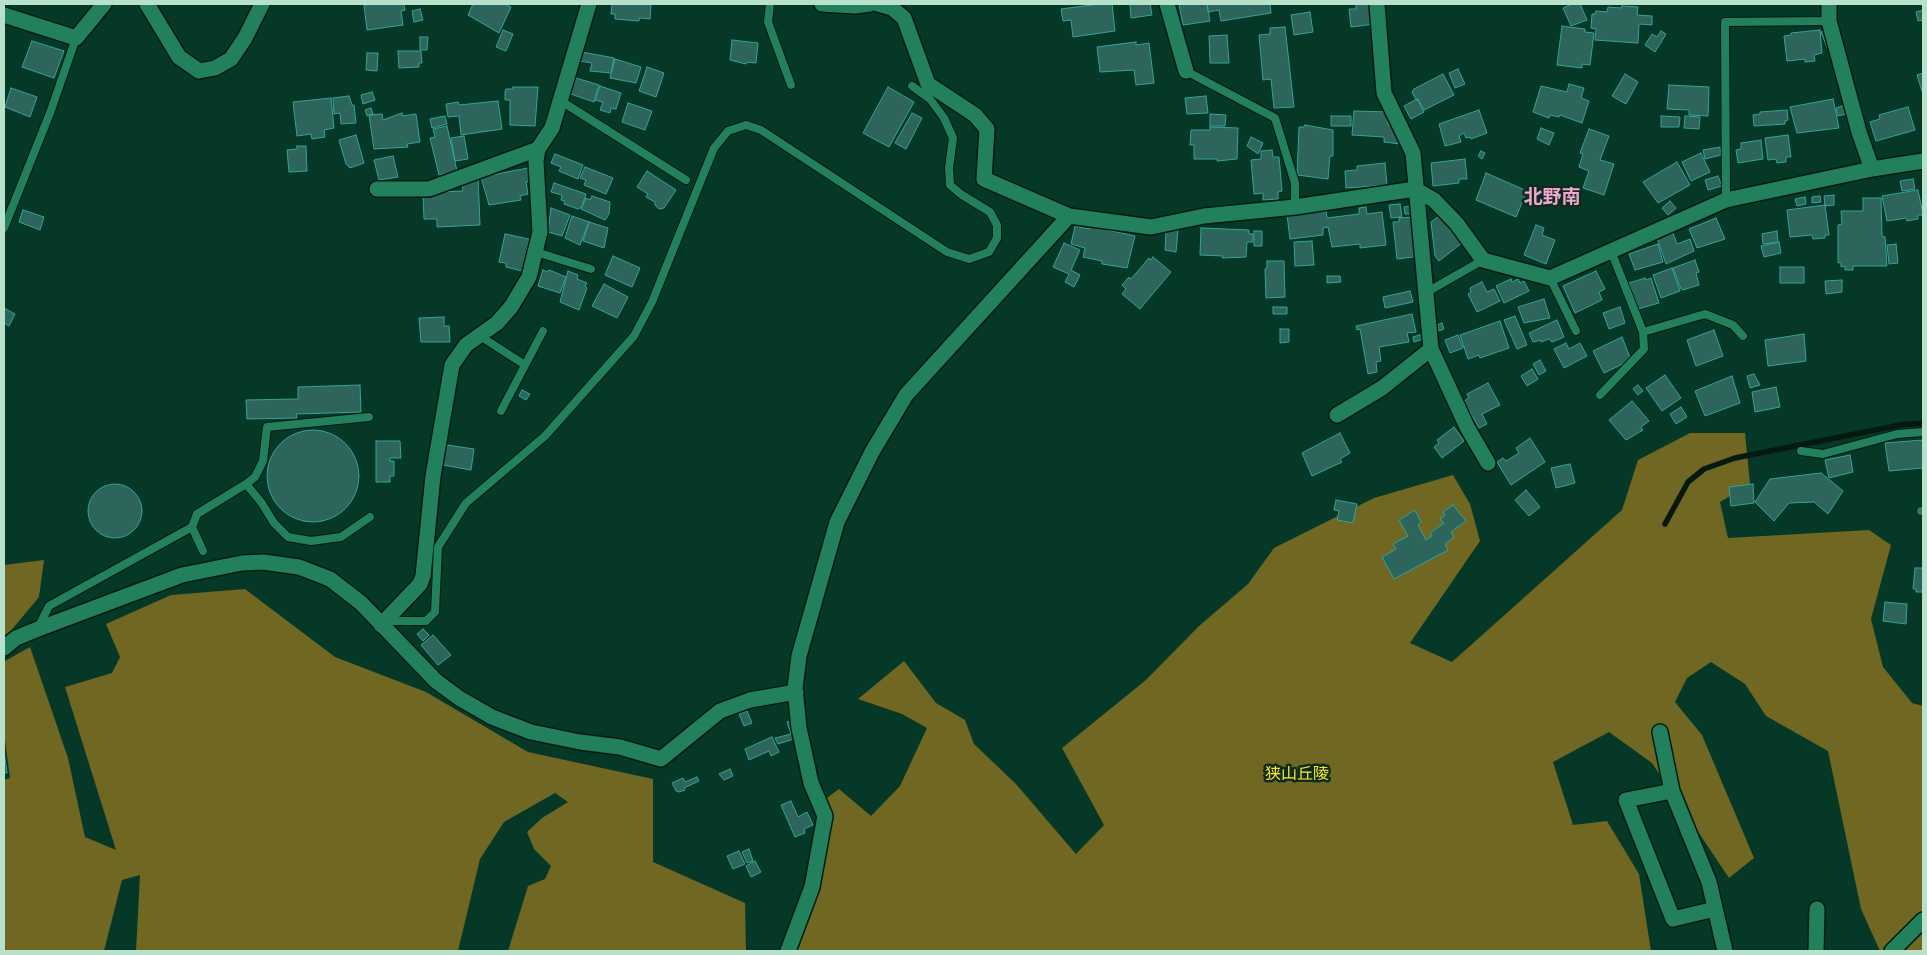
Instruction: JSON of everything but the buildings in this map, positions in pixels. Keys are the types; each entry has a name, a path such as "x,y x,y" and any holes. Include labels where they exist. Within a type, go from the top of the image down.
{"street":[{"path":"4,15 76,38 104,4"},
{"path":"147,4 179,57 198,71 215,68 231,59 245,38 262,4"},
{"path":"381,625 420,584 423,576 433,476 452,365 466,345 496,323 511,307 529,277 540,232 536,161 538,149 552,128 589,4"},
{"path":"822,4 855,6 870,4"},
{"path":"878,4 892,8 904,18 928,84 975,115 987,129 984,179 1069,216 1151,227 1204,216 1295,207 1415,190 1434,200 1457,224 1483,260 1550,278 1726,200 1872,169 1923,161"},
{"path":"1167,4 1186,72"},
{"path":"1377,4 1384,93 1414,153 1415,190 1427,292 1431,349 1467,427 1488,463"},
{"path":"1829,4 1829,21 1859,132 1872,169"},
{"path":"377,189 429,189 538,149"},
{"path":"788,951 812,887 825,816 811,783 799,728 796,692 799,656 837,522 872,452 906,395 1069,216"},
{"path":"1337,415 1382,388 1431,349"},
{"path":"4,648 16,638 182,575 242,563 263,562 298,567 330,579 361,603 436,681 458,698 492,717 531,732 580,742 620,747 661,759 720,711 750,700 796,692"},
{"path":"1660,732 1672,791 1709,882 1726,951"},
{"path":"1672,791 1626,800 1673,919 1715,909"},
{"path":"1816,951 1817,909"},
{"path":"1892,951 1923,920"}],"lane":[{"path":"770,4 768,22 791,85"},
{"path":"1726,200 1725,22 1829,21"},
{"path":"4,228 50,113 76,38"},
{"path":"1186,72 1275,118 1295,183 1295,207"},
{"path":"381,625 393,622 426,621 435,612 438,547 466,503 545,436 634,336 652,302 714,148 728,131 746,125 761,130 947,252 969,259 989,252 997,238 997,225 990,212 962,195 950,185 949,168 952,138 944,118 930,99 912,86"},
{"path":"561,101 686,180"},
{"path":"1600,395 1644,349 1643,332 1611,251"},
{"path":"536,252 591,269"},
{"path":"1427,292 1483,260"},
{"path":"1550,278 1576,332"},
{"path":"1643,332 1705,314 1733,325 1744,336"},
{"path":"501,412 543,330"},
{"path":"480,336 525,365"},
{"path":"38,629 49,606 192,526 197,514 255,477 263,462 267,426 369,418"},
{"path":"1801,451 1823,454 1897,434 1923,432"},
{"path":"246,484 261,502 274,523 288,537 311,541 341,537 370,517"},
{"path":"192,526 203,551"}],"green space":[{"name":"狭山丘陵","path":"1690,433 1745,433 1750,484 1720,502 1728,538 1869,530 1891,545 1871,619 1883,667 1912,703 1923,706 1923,951 1880,951 1861,909 1828,751 1766,716 1745,684 1711,662 1687,678 1675,702 1702,735 1754,858 1729,878 1652,763 1609,732 1553,762 1573,825 1607,821 1639,874 1651,951 793,951 824,800 839,789 871,816 900,786 927,728 902,714 858,699 904,661 936,703 965,720 974,744 1016,784 1076,854 1104,825 1062,748 1146,680 1199,626 1248,584 1274,548 1374,498 1453,475 1470,504 1480,541 1410,643 1452,662 1622,510 1638,460"},
{"path":"44,560 39,597 4,639 4,565"},
{"path":"245,589 335,657 426,692 528,752 653,779 653,862 745,903 746,951 508,951 528,886 545,879 551,866 534,849 527,832 542,818 568,802 555,793 504,822 480,859 458,951 136,951 140,875 122,880 104,951 4,951 4,780 10,778 4,733 4,659 5,661 30,647 68,758 85,837 116,850 65,687 112,673 120,657 106,624 171,595"}],"waterway":[{"path":"1665,524 1688,482 1704,469 1735,458 1900,425 1923,423"}],"district":[{"name":"北野南","path":"1552,199"}]}
